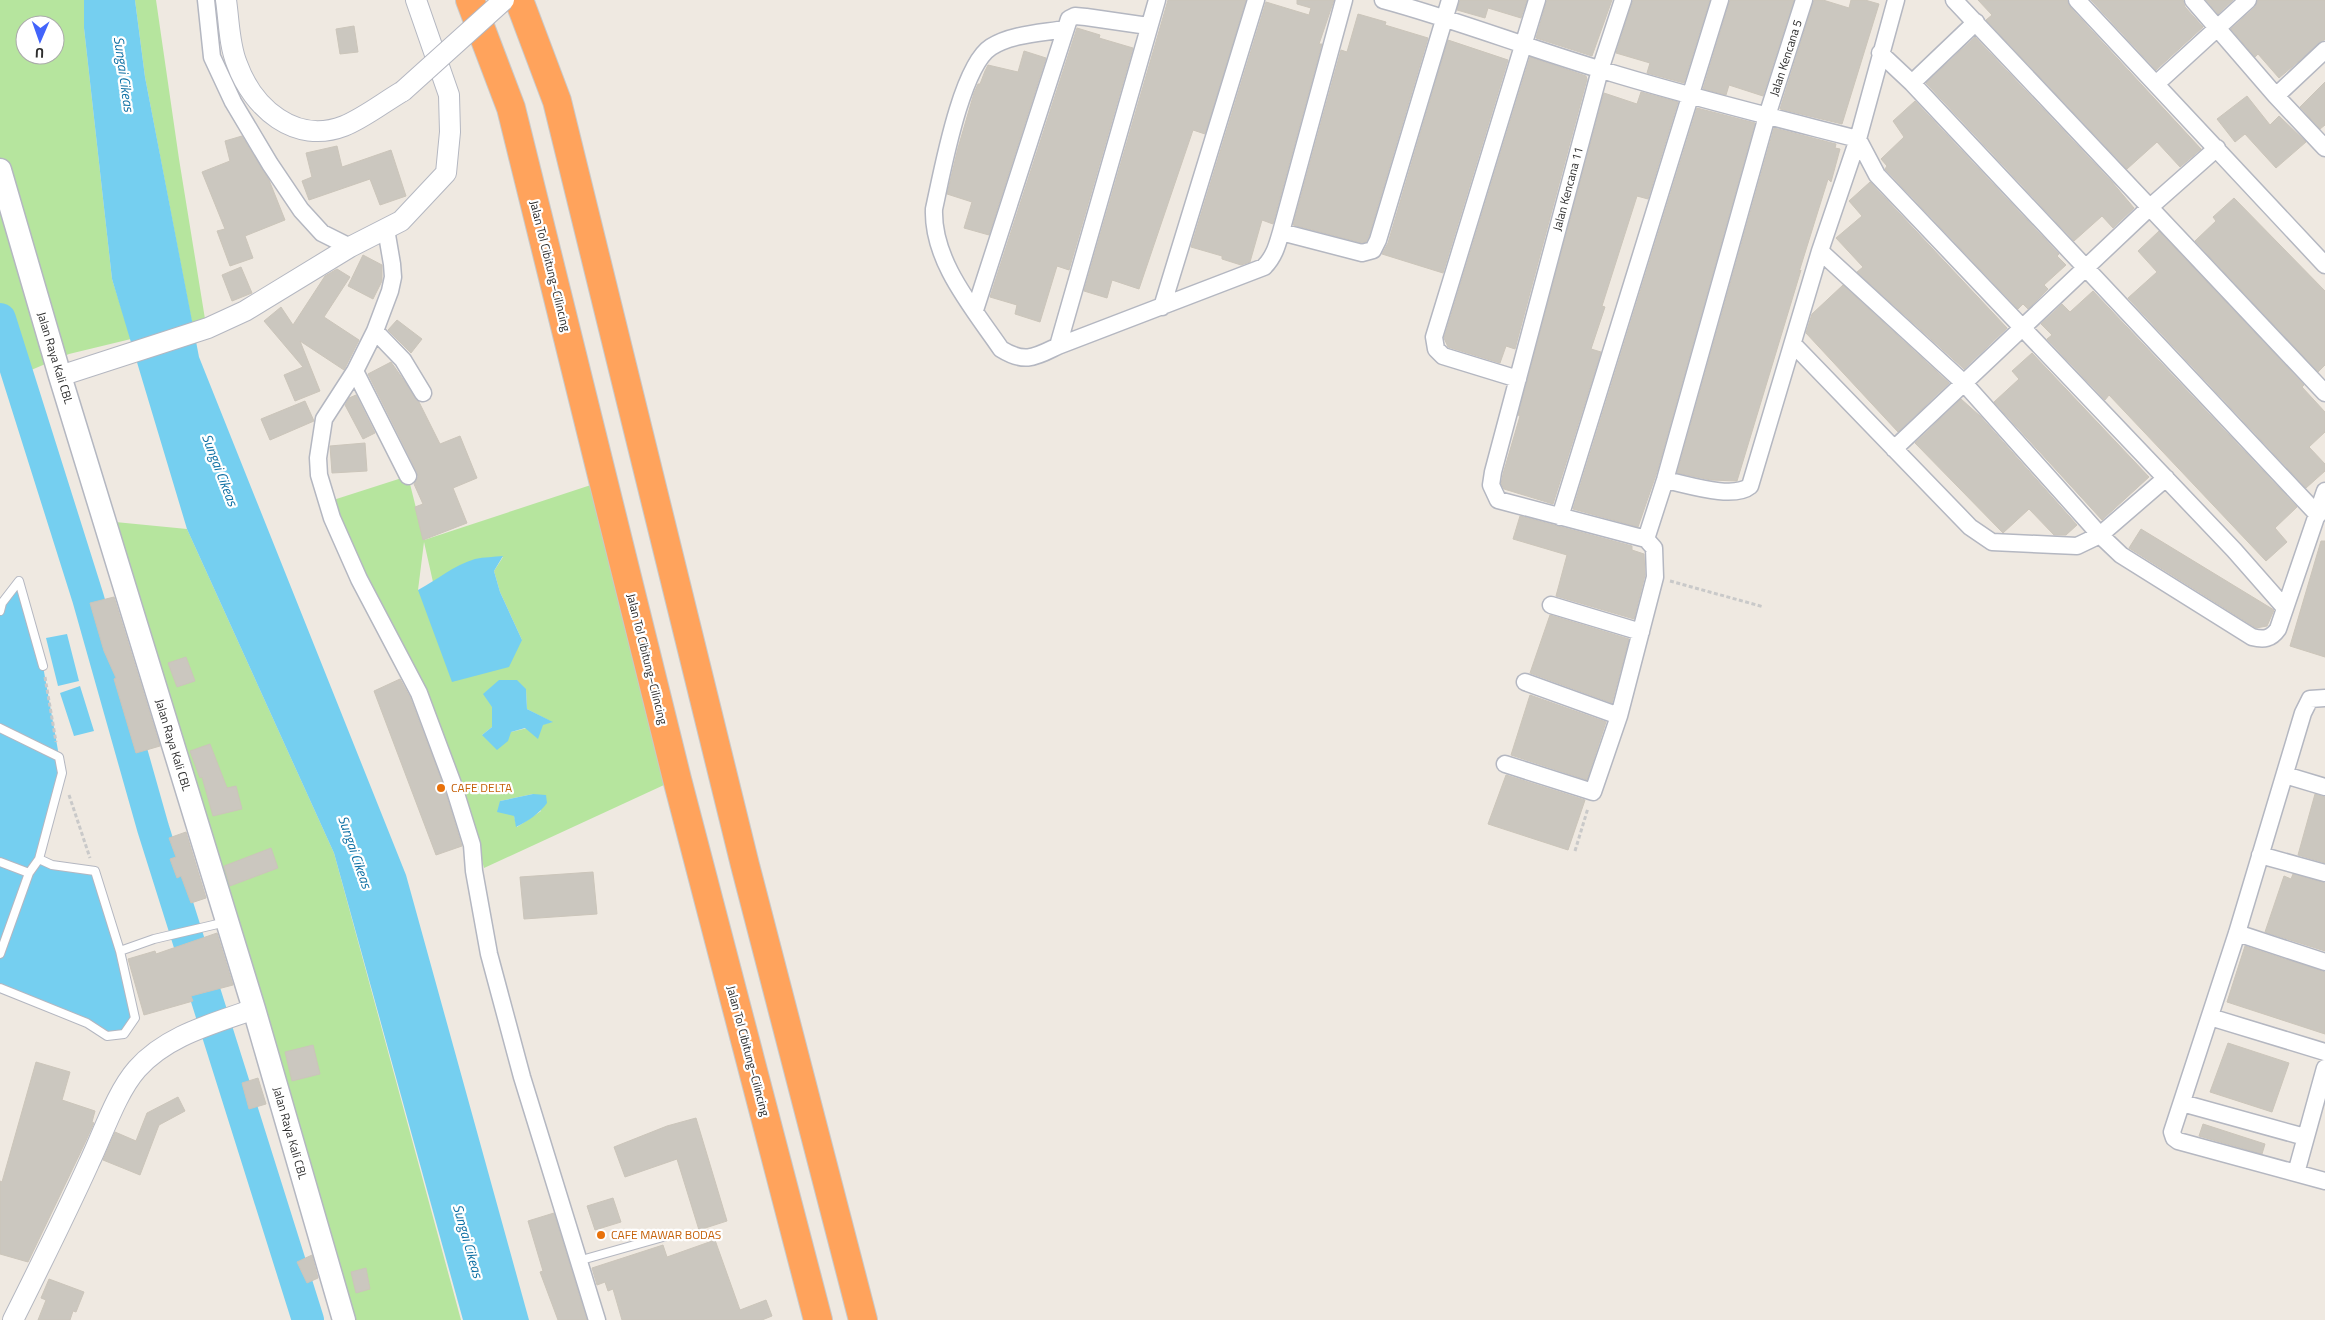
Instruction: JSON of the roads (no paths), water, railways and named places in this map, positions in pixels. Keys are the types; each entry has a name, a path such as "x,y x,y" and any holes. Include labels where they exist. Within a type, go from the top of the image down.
{"highway":[{"name":"Jalan Tol Cibitung–Cilincing","path":"470,0 511,108 677,779 818,1320"},
{"path":"519,0 557,101 745,865 863,1320"}],"main road":[{"name":"Jalan Raya Kali CBL","path":"0,170 60,376 254,1009 344,1320"}],"street":[{"path":"206,0 212,57 234,102 270,164 301,210 322,233 350,247"},
{"path":"226,0 236,63 248,90 268,112 288,125 313,131 343,126 403,91 504,0"},
{"path":"60,376 201,329 244,310 350,247 401,221 446,173 450,132 449,95 416,0"},
{"path":"1058,346 1148,26 1157,0"},
{"path":"1162,306 1256,0"},
{"path":"1065,29 1002,41 990,48 974,67 965,90 934,209 933,226 936,241 952,275 1001,349 1012,356 1035,358 1058,346 1264,267 1274,254 1344,0"},
{"path":"1382,0 1445,17 1600,70 1690,97 1858,139 1877,175 2166,478 2285,608"},
{"path":"1280,232 1362,253 1373,250 1378,240 1450,0"},
{"path":"1518,379 1443,356 1436,349 1434,337 1537,0"},
{"name":"Jalan Kencana 11","path":"1623,0 1600,70 1491,485 1493,494 1498,500 1646,539"},
{"path":"1560,517 1720,0"},
{"name":"Jalan Kencana 5","path":"1646,539 1665,480 1767,116 1804,0"},
{"path":"1665,480 1731,492 1744,491 1750,486 1820,251 1858,139 1896,0"},
{"path":"1954,0 2325,393"},
{"path":"2077,0 2325,265"},
{"path":"2193,0 2276,96 2325,148"},
{"path":"2156,84 2248,0"},
{"path":"975,310 1069,19 1076,16 1148,26"},
{"path":"1912,83 1976,22"},
{"path":"2276,96 2325,50"},
{"path":"1880,53 1912,83 2318,514"},
{"path":"1894,449 2149,208 2216,148"},
{"path":"386,229 393,277 390,292 375,331 355,370 324,419 318,458 322,488 332,518 359,579 419,693 453,784 472,845 474,870 489,954 522,1077 597,1320"},
{"path":"1820,251 1964,383 2100,535 2121,555 2252,637 2262,640 2274,635 2325,492"},
{"path":"375,331 403,360 423,393"},
{"path":"1793,344 1970,527 1992,542 2077,546 2100,535 2166,478"},
{"path":"355,370 408,476"},
{"path":"1504,764 1593,792 1619,716 1655,576 1656,559 1654,548 1646,539"},
{"path":"1551,605 1641,632"},
{"path":"1525,682 1619,716"},
{"path":"2325,698 2313,697 2307,703 2237,933 2172,1132 2174,1138 2178,1141 2325,1181"},
{"path":"2285,775 2325,787"},
{"path":"2260,855 2325,873"},
{"path":"2237,933 2325,962"},
{"path":"13,1320 68,1210 123,1091 137,1069 159,1050 191,1032 254,1009"},
{"path":"2210,1017 2325,1052"},
{"path":"2296,1173 2325,1068"},
{"path":"2182,1103 2305,1136"}],"lane":[{"path":"0,611 2,603 19,581 43,666"},
{"path":"0,728 59,757 62,773 39,859 29,873 0,954"},
{"path":"0,988 87,1023 107,1036 124,1034 136,1018 120,951 94,871 52,865 39,859"},
{"path":"0,862 29,873"},
{"path":"120,951 154,939 198,927 226,922"},
{"path":"578,1261 670,1234"}],"water":[{"name":"Sungai Cikeas","path":"84,0 135,0 145,77 199,357 406,875 529,1320 463,1320 334,853 187,529 112,279 84,28"},
{"path":"503,556 494,571 500,592 522,640 509,667 452,682 418,590 467,562 478,558"},
{"path":"19,581 43,666 62,773 39,859 95,871 135,1018 124,1034 107,1036 0,988 0,611"},
{"path":"67,634 79,681 58,686 46,638"},
{"path":"499,680 517,680 526,689 527,709 553,722 543,725 538,739 525,728 511,732 508,741 497,750 482,735 492,727 492,707 483,694"},
{"path":"80,686 94,731 74,736 60,693"},
{"path":"533,794 546,795 547,803 533,817 516,827 514,816 497,812 500,801"}],"waterway":[{"path":"0,319 88,598 153,828 308,1320"}],"place":[{"name":"CAFE DELTA","path":"441,788"},
{"name":"CAFE MAWAR BODAS","path":"601,1235"}]}
